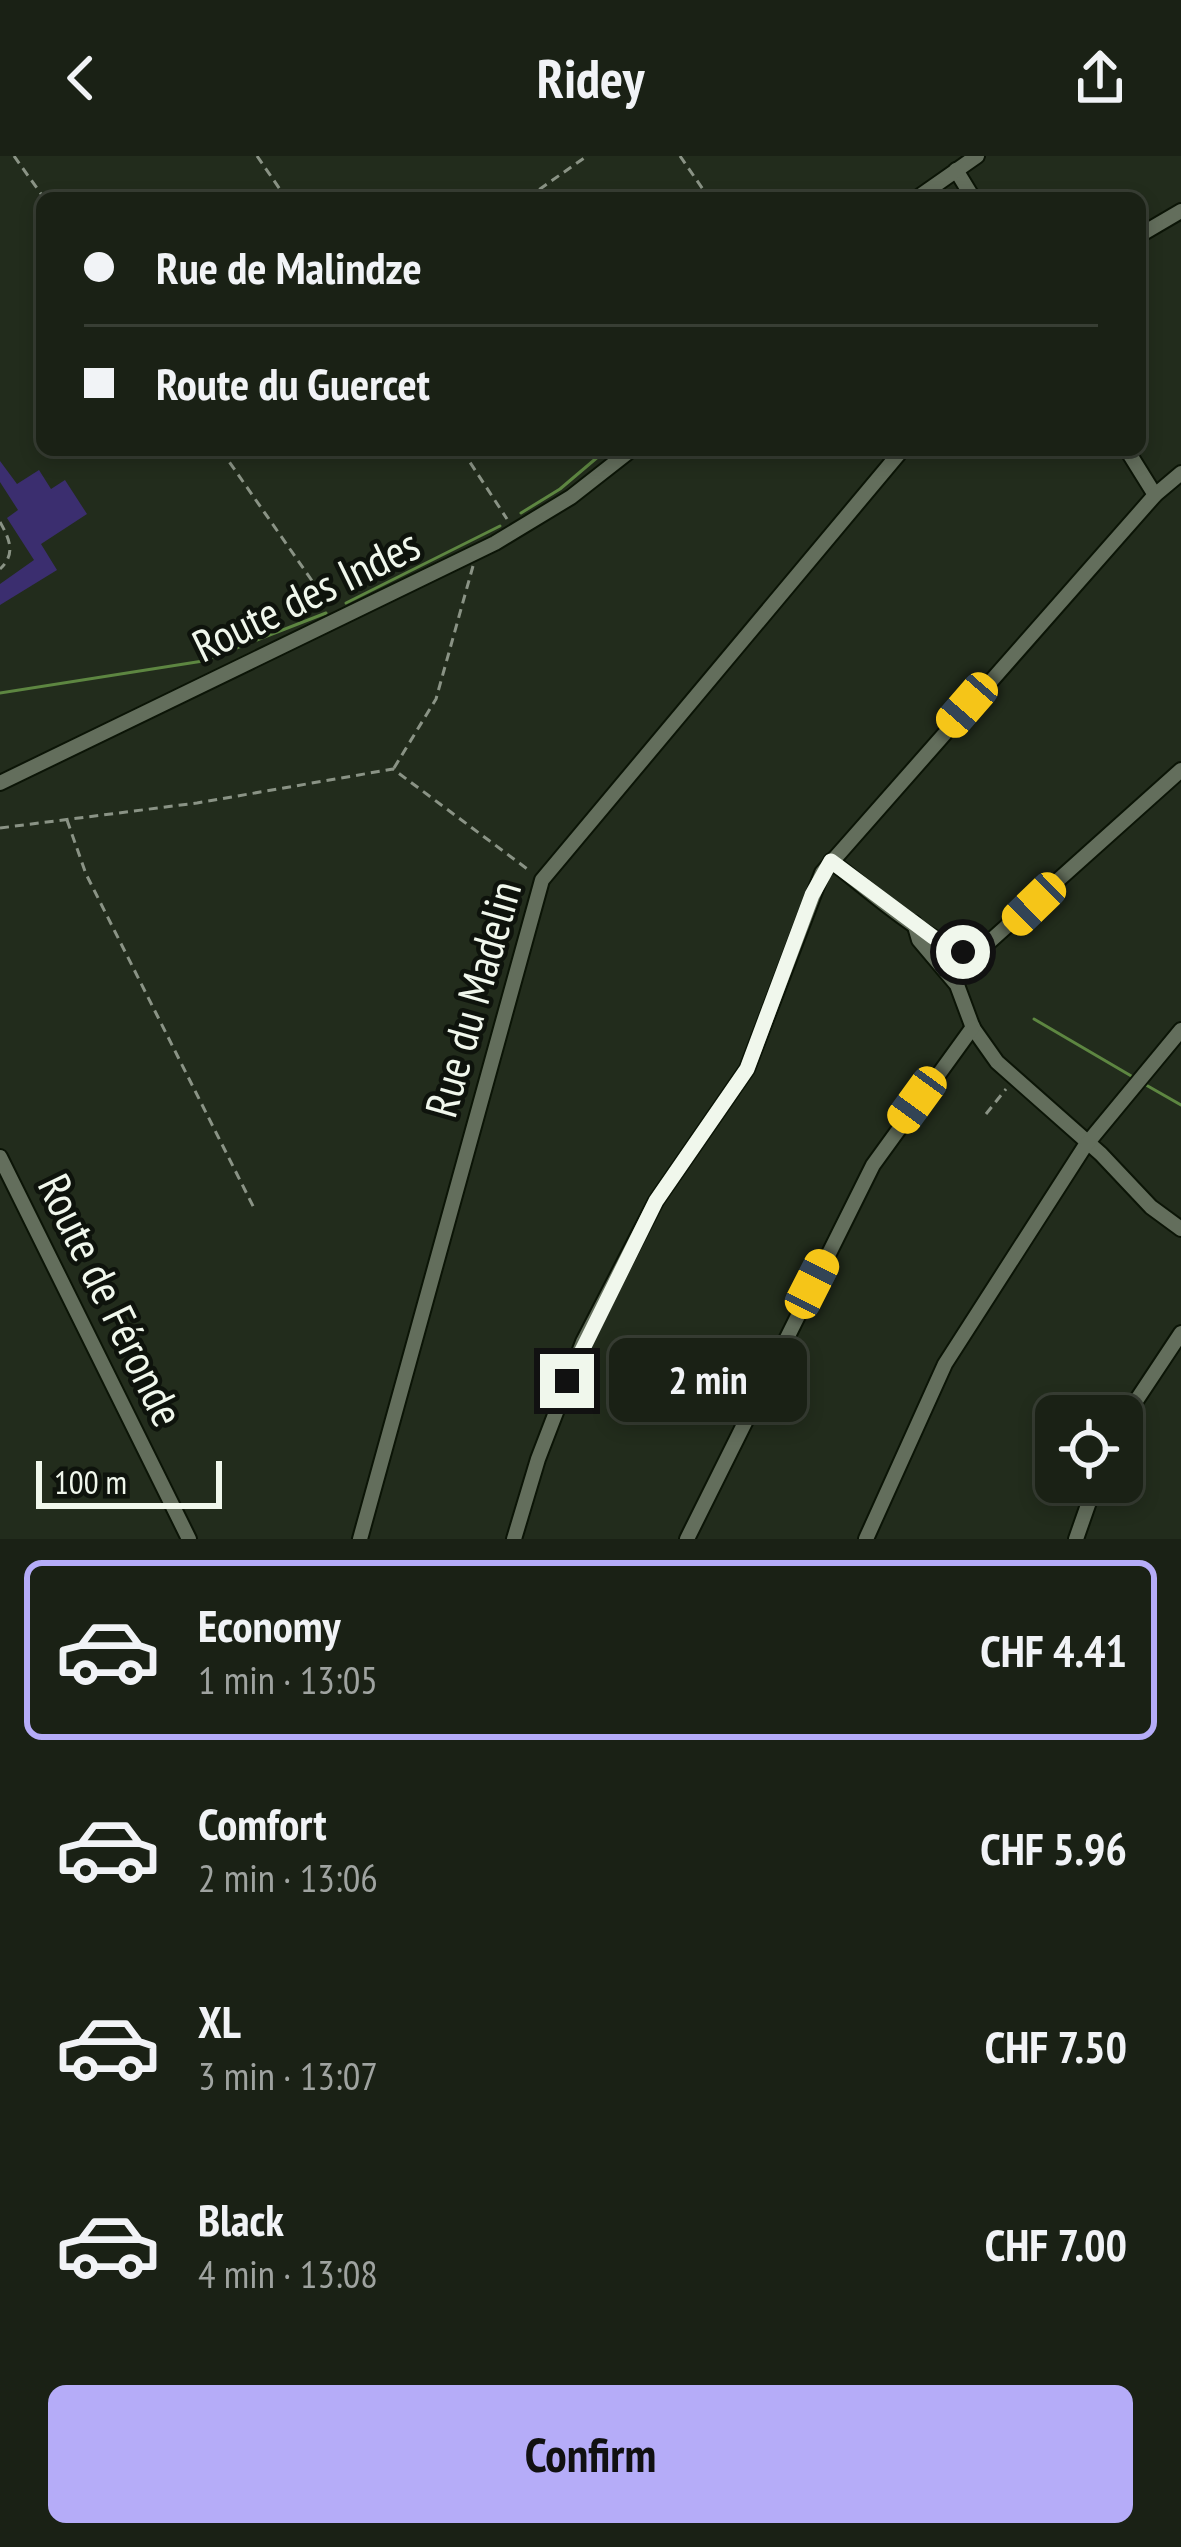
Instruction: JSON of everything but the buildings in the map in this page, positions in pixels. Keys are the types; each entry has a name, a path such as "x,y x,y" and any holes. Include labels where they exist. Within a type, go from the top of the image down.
{"street":[{"path":"925,192 976,156"},
{"path":"956,170 969,192"},
{"path":"1146,232 1181,212"},
{"name":"Route des Indes","path":"0,783 515,532 623,456"},
{"name":"Rue du Madelin","path":"360,1539 542,880 897,456"},
{"path":"1131,456 1154,495"},
{"path":"514,1539 538,1459 583,1342 665,1185 747,1069 812,895 831,861 1154,495 1181,473"},
{"path":"831,861 960,951 986,948 1181,770"},
{"path":"914,922 922,944 957,985 973,1027 1015,1078 1151,1207 1181,1229"},
{"path":"687,1539 873,1165 973,1027"},
{"path":"866,1539 945,1364 1087,1143 1181,1030"},
{"name":"Route de Féronde","path":"0,1157 189,1539"},
{"path":"1140,1395 1181,1333"},
{"path":"1076,1539 1089,1503"}],"path":[{"path":"14,156 40,192"},
{"path":"257,156 282,192"},
{"path":"536,192 587,156"},
{"path":"680,156 705,192"},
{"path":"225,456 339,619"},
{"path":"466,456 515,532"},
{"path":"0,523 10,554 0,569"},
{"path":"393,769 436,699 472,570 472,554"},
{"path":"0,828 197,803 393,769 542,880"},
{"path":"66,819 86,874 254,1208"},
{"path":"986,1114 1015,1078"}],"waterway":[{"path":"521,513 560,489 599,456"},
{"path":"346,603 500,526"},
{"path":"0,693 203,661 326,613"},
{"path":"1034,1019 1133,1077"},
{"path":"1146,1085 1181,1105"}],"route":[{"path":"567,1381 598,1310 656,1201 747,1069 812,895 831,861 933,937 963,952"}]}
